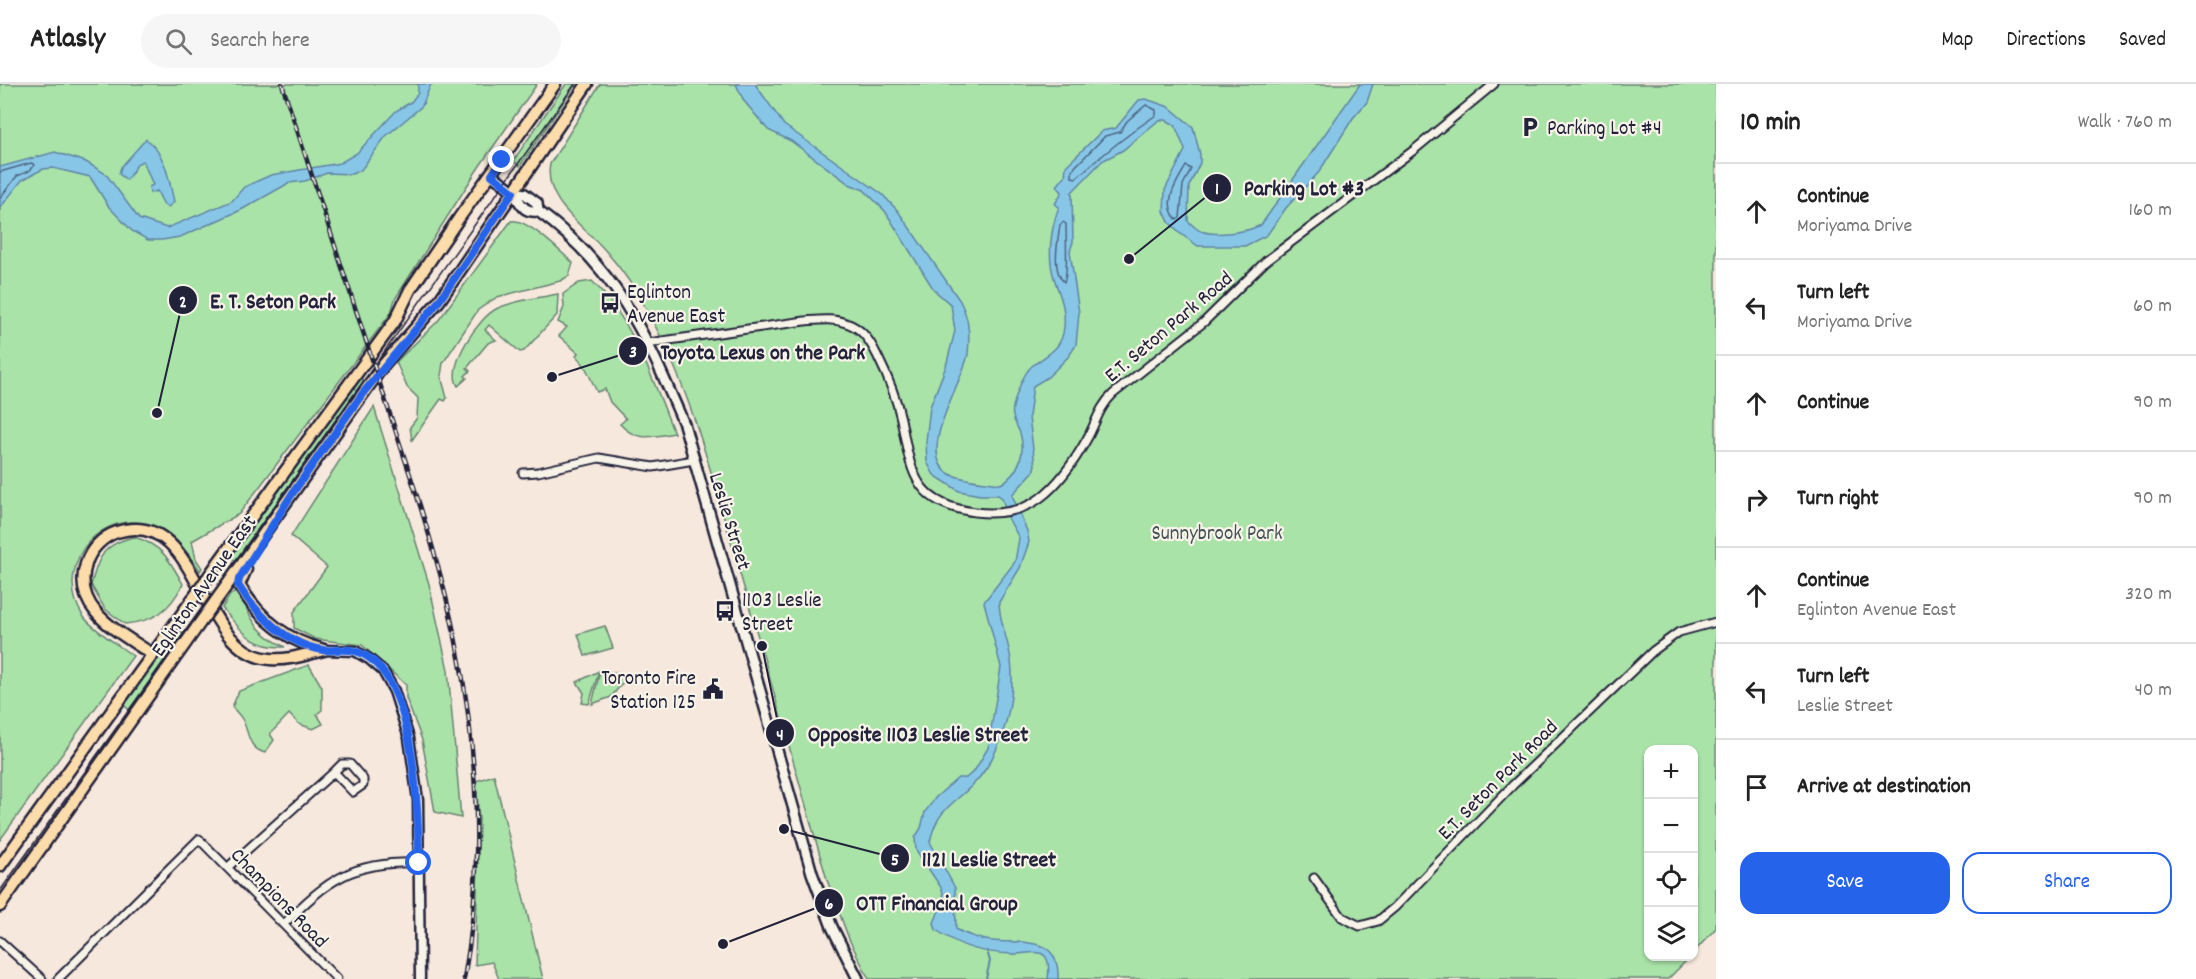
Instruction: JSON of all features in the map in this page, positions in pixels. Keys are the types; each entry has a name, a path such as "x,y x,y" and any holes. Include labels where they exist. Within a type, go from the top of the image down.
{"main road":[{"name":"Eglinton Avenue East","path":"0,866 383,338 410,290 555,84"},
{"name":"Eglinton Avenue East","path":"0,906 385,363 439,301 587,84"},
{"name":"Leslie Street","path":"492,175 513,192 525,194 537,203 538,211 559,226 594,260 622,295 648,343 684,424 812,873 832,927 858,979"},
{"path":"292,494 239,579 238,585 263,619 309,646 324,650"},
{"path":"153,655 97,615 86,598 83,587 88,559 101,542 117,532 139,530 158,535 166,541 186,563 230,639 249,653 270,659 324,650"}],"street":[{"name":"E.T. Seton Park Road","path":"648,343 805,321 827,320 849,324 867,337 886,372 898,408 909,465 920,484 933,496 956,508 992,514 1006,512 1040,498 1056,482 1078,453 1105,401 1204,322 1266,261 1406,156 1494,84"},
{"path":"523,473 538,472 599,458 653,467 694,460"},
{"name":"E.T. Seton Park Road","path":"1314,878 1342,917 1360,926 1378,921 1513,784 1647,657 1679,632 1716,622"},
{"path":"324,650 342,649 363,654 389,680 411,744 416,777 420,979"},
{"path":"228,867 333,772 342,764 350,764 363,778 363,785 353,792 333,772"},
{"name":"Champions Road","path":"58,979 199,839 337,979"},
{"path":"284,924 328,884 348,872 375,864 419,863"},
{"path":"0,941 42,979"}],"green space":[{"path":"0,84 537,84 477,170 395,299 391,313 239,514 192,541 196,559 202,568 200,571 175,540 150,525 125,523 103,530 86,546 75,567 74,591 83,616 99,632 133,656 0,840"},
{"path":"566,84 576,84 520,166 513,161"},
{"name":"Sunnybrook Park","path":"600,84 1716,84 1716,928 1698,948 1698,745 1644,745 1644,961 1686,961 1668,979 869,979 849,939 827,880 709,466 679,377 652,320 630,283 604,249 558,201 549,177 550,164"},
{"path":"511,221 518,221 534,230 573,263 569,276 560,281 497,297 478,310 443,363 441,376 447,398 445,401 441,399 412,440 410,427 417,418 418,398 407,387 396,362 438,321"},
{"path":"592,281 607,297 631,333 650,372 674,433 645,437 626,430 620,424 626,419 610,402 605,389 597,392 576,356 578,353 559,336 567,327 558,322 564,307 563,294 579,283"},
{"path":"558,294 557,315 524,351 520,352 489,325 485,330 496,340 488,343 467,368 470,371 465,376 467,378 458,386 455,378 460,355 474,331 490,313 512,303"},
{"path":"360,377 365,382 236,561 231,557"},
{"path":"374,407 429,584 448,670 461,818 435,812 422,740 406,698 406,685 362,645 315,639 294,628 294,612 327,567 291,536"},
{"path":"134,537 152,544 164,554 183,584 172,601 160,613 136,623 125,624 105,609 91,585 104,553 115,543"},
{"path":"238,590 255,624 267,636 285,647 273,647 255,641 242,631 222,608 230,595"},
{"path":"605,626 613,648 585,656 578,634"},
{"path":"178,629 185,635 131,711 122,704"},
{"path":"309,665 322,687 322,710 317,714 323,724 313,729 299,724 289,714 270,734 274,740 265,753 259,751 252,744 243,721 232,707 239,691"},
{"path":"599,671 589,704 582,703 584,693 577,682"},
{"path":"600,671 618,673 625,680 611,697 592,704"},
{"path":"494,775 543,979 499,979 492,962 475,965 479,820 476,781"}],"water":[{"path":"418,84 431,84 422,106 386,136 361,170 352,174 327,173 305,181 289,183 241,210 180,237 148,240 132,231 109,207 90,177 53,168 43,169 22,180 0,208 0,167 55,152 86,162 106,174 139,219 167,228 232,201 244,187 271,175 340,163 357,153 396,111 411,102 418,93"},
{"path":"736,84 755,84 784,125 882,194 898,211 960,301 968,326 968,354 939,434 937,449 939,463 953,475 1001,484 1020,462 1022,440 1013,411 1020,386 1029,369 1053,351 1063,335 1063,308 1052,269 1050,251 1059,207 1055,204 1062,192 1057,186 1065,176 1066,166 1102,131 1116,128 1139,100 1146,99 1169,107 1193,127 1200,154 1200,163 1189,186 1188,221 1205,232 1230,233 1248,230 1261,225 1360,84 1373,84 1367,102 1353,118 1319,172 1286,208 1267,235 1245,246 1198,246 1178,232 1169,222 1164,211 1165,190 1185,150 1175,125 1166,120 1159,120 1123,150 1102,161 1072,192 1073,242 1070,251 1079,313 1076,345 1069,356 1048,377 1033,386 1029,417 1035,465 1033,472 1012,495 1027,531 1029,542 1020,568 999,602 1012,675 1006,722 995,753 987,766 979,778 943,813 933,830 930,842 955,888 956,929 988,940 1026,942 1046,948 1053,954 1058,979 1048,979 1048,961 1042,954 982,951 955,941 936,930 934,923 944,898 942,889 916,850 915,838 921,828 925,812 936,797 958,778 966,778 975,770 988,748 1001,667 984,602 1015,562 1019,538 1008,518 1002,498 998,495 980,495 959,491 934,475 927,462 926,441 930,407 946,366 955,331 951,305 934,290 885,211 864,190 849,184 791,141 768,130 744,101"},
{"path":"146,139 158,152 166,168 174,202 168,207 164,205 157,191 150,193 149,187 153,185 143,161 138,163 127,180 119,174 121,167"}],"waterway":[{"path":"986,979 990,961 987,951"}],"tram line":[{"path":"0,891 575,84"}],"railway":[{"path":"282,84 424,520 446,597 456,643 465,691 475,787 475,884 464,979"}],"place":[{"name":"Parking Lot #4","path":"1530,127"},
{"name":"Parking Lot #3","path":"1129,259"},
{"name":"Eglinton Avenue East","path":"610,303"},
{"name":"Toyota Lexus on the Park","path":"552,377"},
{"name":"E. T. Seton Park","path":"157,413"},
{"name":"1103 Leslie Street","path":"725,611"},
{"name":"Opposite 1103 Leslie Street","path":"762,646"},
{"name":"Toronto Fire Station 125","path":"713,689"},
{"name":"1121 Leslie Street","path":"784,829"},
{"name":"OTT Financial Group","path":"723,944"}],"route":[{"path":"419,863 418,800 411,744 389,680 383,671 363,654 356,651 324,650 309,646 263,619 238,585 239,579 275,525 292,494 363,393 385,363 439,301 503,210 513,192 492,175 502,160"}]}
